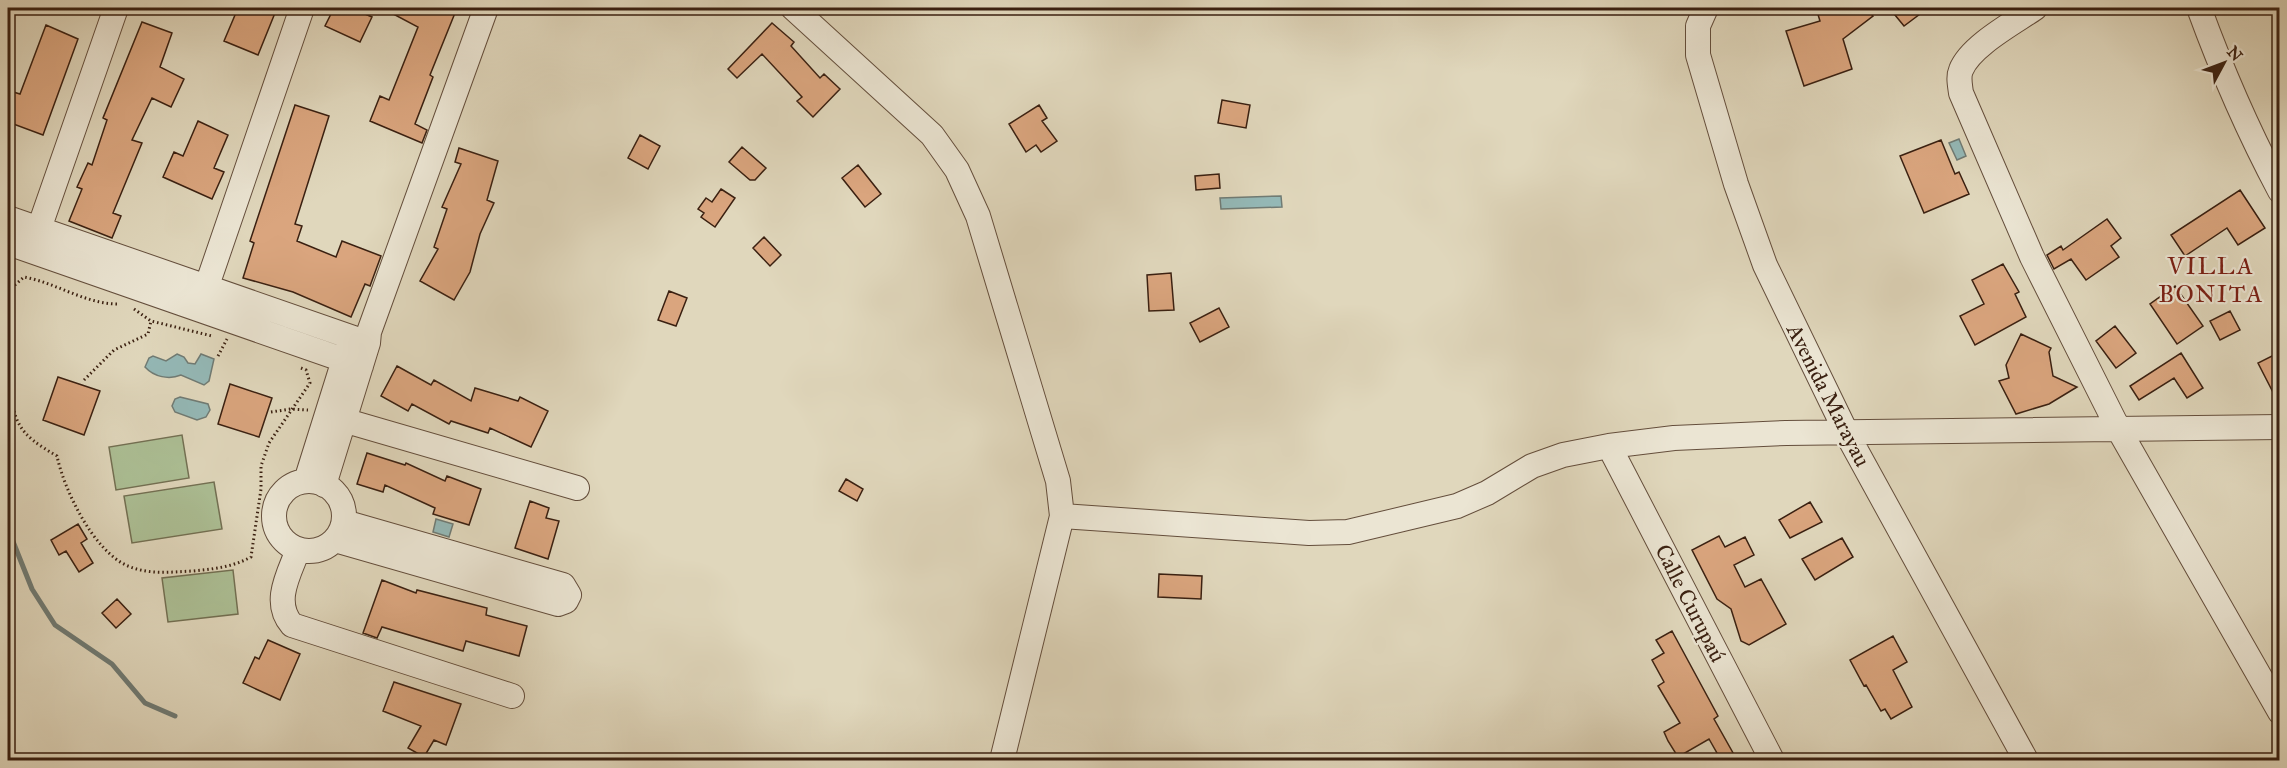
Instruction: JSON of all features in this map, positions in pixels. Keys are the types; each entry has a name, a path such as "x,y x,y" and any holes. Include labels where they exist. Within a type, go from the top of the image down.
{"street":[{"path":"31,251 116,8"},
{"path":"202,299 302,8"},
{"path":"315,483 359,348 486,8"},
{"path":"793,8 932,135 957,170 978,216 1058,481 1062,516 1002,760"},
{"name":"Avenida Marayau","path":"1706,8 1698,26 1698,55 1736,184 1765,265 1847,434 2026,760"},
{"path":"2035,8 1974,51 1962,67 1959,77 1961,93 2032,257 2119,430 2280,712"},
{"path":"2199,8 2222,72 2245,124 2280,191"},
{"path":"8,218 202,299 359,348"},
{"path":"8,243 159,296 202,299"},
{"path":"335,418 577,488"},
{"path":"1062,516 1309,533 1348,532 1457,506 1532,466 1563,455 1609,446 1674,438 1786,433 2280,427"},
{"name":"Calle Curupaú","path":"1609,446 1772,760"},
{"path":"315,483 340,500 340,531 324,548 311,552 298,550 286,543 278,532 275,512 283,493 294,485 315,483"},
{"path":"340,531 563,585 569,595 567,601 558,604 340,531"},
{"path":"298,550 281,600 286,618 292,625 512,696"}],"path":[{"path":"8,291 24,277 39,280 106,304 130,306 151,321 235,341"},
{"path":"84,380 114,350 148,334 159,296"},
{"path":"8,380 17,423 27,437 57,456 69,494 85,523 117,559 128,566 158,574 226,566 251,557 261,489 261,466 269,443 310,383 306,370 299,367"},
{"path":"271,412 304,408 335,418"}],"green space":[{"path":"182,435 189,478 116,490 109,447"},
{"path":"214,482 222,529 132,543 124,496"},
{"path":"233,570 238,614 168,622 162,578"}],"water":[{"path":"1959,139 1966,156 1957,160 1949,143"},
{"path":"1281,196 1282,207 1221,209 1220,198"},
{"path":"177,354 184,357 188,363 195,364 201,354 214,359 209,381 204,385 181,375 162,377 145,367 149,358 153,356 166,361"},
{"path":"180,397 208,404 210,410 206,417 197,420 175,412 172,406 175,399"},
{"path":"436,519 453,524 449,537 433,532"}],"building":[{"path":"238,8 277,8 258,55 224,41"},
{"path":"334,8 351,8 372,17 360,42 325,26"},
{"path":"382,8 457,8 430,75 433,77 415,124 427,130 422,143 370,121 380,96 389,100 418,27"},
{"path":"1816,8 1867,8 1873,16 1843,39 1852,69 1804,86 1786,31 1820,21"},
{"path":"1903,8 1928,8 1904,26 1895,15"},
{"path":"142,22 172,33 160,67 184,79 171,107 152,98 132,140 142,143 113,213 121,216 112,238 69,221 82,189 77,187 88,163 92,165 107,120 103,118"},
{"path":"772,23 794,42 791,46 820,78 824,74 840,89 813,117 797,101 802,97 762,54 737,78 728,69"},
{"path":"46,25 78,39 43,135 8,122 8,98 10,91 20,94"},
{"path":"1222,100 1250,105 1246,128 1218,123"},
{"path":"295,105 329,116 295,224 302,226 297,241 336,257 342,241 381,256 370,286 365,284 351,317 293,292 243,278 254,243 250,241"},
{"path":"1039,105 1047,118 1042,121 1057,141 1041,152 1036,145 1026,152 1009,124"},
{"path":"198,121 228,135 214,168 224,172 212,199 163,177 174,152 183,156"},
{"path":"640,135 660,146 648,169 628,158"},
{"path":"1941,140 1955,174 1959,172 1969,194 1924,213 1900,156"},
{"path":"742,147 766,168 755,180 750,180 729,162"},
{"path":"459,148 498,161 487,200 494,203 480,234 470,272 454,300 420,281 438,249 434,247 447,209 442,207 461,164 455,162"},
{"path":"858,165 881,194 865,207 842,178"},
{"path":"1219,174 1220,188 1196,190 1195,176"},
{"path":"721,189 735,198 715,227 701,217 704,213 698,209 706,198 712,202"},
{"path":"2240,190 2265,228 2238,245 2227,228 2185,256 2171,235"},
{"path":"2107,219 2121,238 2111,246 2119,257 2086,280 2071,259 2054,269 2047,255 2061,246 2063,250"},
{"path":"764,237 781,255 770,266 753,248"},
{"path":"2003,264 2019,292 2015,294 2026,317 1975,345 1960,316 1984,304 1972,280"},
{"path":"1171,273 1174,310 1149,311 1147,275"},
{"path":"2175,286 2203,326 2177,344 2150,304"},
{"path":"669,291 687,298 676,326 658,320"},
{"path":"1219,308 1229,327 1200,342 1190,323"},
{"path":"2230,311 2240,330 2220,340 2210,321"},
{"path":"2115,326 2136,353 2116,368 2096,341"},
{"path":"2021,334 2051,348 2049,352 2053,376 2077,387 2049,404 2016,414 1999,381 2009,378 2006,365"},
{"path":"2280,352 2280,406 2258,363"},
{"path":"2181,353 2203,388 2187,398 2174,378 2139,400 2130,386"},
{"path":"397,366 431,385 434,380 471,401 475,388 518,401 520,397 548,411 531,447 490,428 488,433 451,421 449,424 412,404 408,411 381,396"},
{"path":"58,377 100,391 84,435 43,420"},
{"path":"230,384 272,398 259,437 218,424"},
{"path":"367,453 405,465 406,463 445,481 447,476 481,489 469,525 433,514 435,508 385,485 383,492 357,484"},
{"path":"846,479 863,489 857,501 839,491"},
{"path":"530,501 549,508 546,518 559,521 548,559 515,548"},
{"path":"1810,502 1822,522 1790,538 1779,520"},
{"path":"78,524 87,539 81,543 93,563 79,572 66,551 59,555 51,540"},
{"path":"1719,536 1725,547 1745,537 1754,555 1734,565 1745,587 1761,579 1786,624 1749,645 1741,641 1731,609 1717,599 1692,550"},
{"path":"1842,538 1853,557 1815,580 1802,559"},
{"path":"1159,574 1202,576 1201,599 1158,597"},
{"path":"382,580 416,593 417,590 487,608 486,615 527,626 519,656 466,641 463,651 382,627 377,638 363,633"},
{"path":"117,599 131,614 116,628 102,613"},
{"path":"1672,631 1718,716 1714,719 1737,760 1721,760 1709,739 1678,757 1668,741 1664,732 1680,723 1658,686 1664,682 1652,660 1664,653 1656,640"},
{"path":"1893,636 1907,662 1893,670 1912,707 1891,719 1885,709 1881,711 1850,660"},
{"path":"268,640 300,654 280,700 243,683 255,657 259,659"},
{"path":"394,682 461,704 446,745 434,740 424,757 408,748 421,726 383,711"}],"waterway":[{"path":"8,529 32,589 55,625 112,664 145,703 175,716"}],"district":[{"name":"VILLA BONITA","path":"2211,280"}]}
